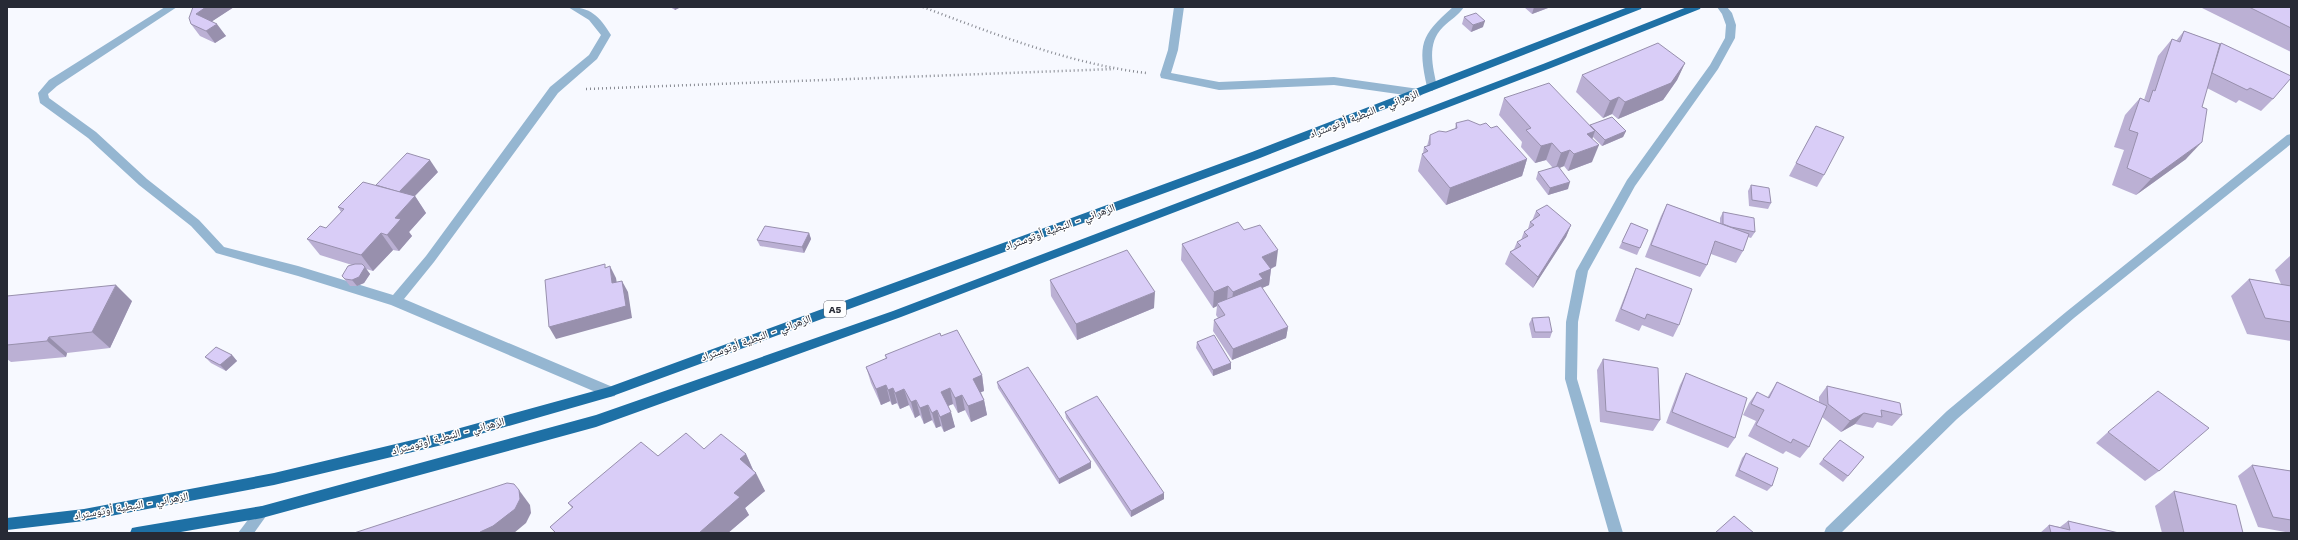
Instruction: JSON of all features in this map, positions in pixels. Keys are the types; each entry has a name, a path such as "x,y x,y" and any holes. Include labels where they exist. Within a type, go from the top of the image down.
{"highway":[{"name":"الزهراني - النبطية أوتوستراد","path":"7,524 84,516 274,479 442,439 610,392 1256,155 1638,7"},
{"name":"الزهراني - النبطية أوتوستراد","path":"137,533 262,512 611,416 898,314 1472,93 1547,66 1696,7"},
{"path":"1530,50 1547,66"},
{"path":"1457,77 1472,93"}],"street":[{"path":"172,7 53,83 43,93 44,100 92,135 143,182 195,223 220,250 298,271 395,301 610,392"},
{"path":"395,301 430,259 554,90 593,57 606,35 599,23 589,14 573,7"},
{"path":"1179,7 1173,50 1165,75 1219,86 1334,81 1419,92"},
{"path":"1432,87 1425,57 1431,34 1459,7"},
{"path":"1616,533 1571,379 1572,322 1582,271 1631,182 1714,67 1730,38 1731,25 1727,13 1722,7"},
{"path":"1832,533 1970,400 2070,315 2291,138"},
{"path":"245,533 262,512"}],"path":[{"path":"923,7 995,34 1114,69"},
{"path":"554,90 1114,69 1165,75"}],"building":[{"path":"193,7 206,7 196,14 217,24 206,31 191,24 189,18"},
{"path":"2249,7 2291,7 2291,28"},
{"path":"1476,13 1485,21 1473,25 1464,17"},
{"path":"2184,31 2220,44 2202,107 2207,109 2202,142 2151,179 2127,168 2138,133 2129,130 2140,98 2149,102 2153,90 2155,91 2172,39 2180,42"},
{"path":"1658,43 1685,63 1671,83 1625,102 1619,97 1610,101 1582,75"},
{"path":"2221,43 2291,76 2291,78 2273,99 2250,88 2247,90 2212,73"},
{"path":"1549,83 1595,131 1587,134 1599,145 1574,154 1570,150 1561,153 1552,143 1541,146 1526,130 1531,128 1504,98"},
{"path":"1612,117 1626,131 1605,140 1590,125"},
{"path":"1468,120 1480,125 1486,123 1491,128 1497,126 1527,159 1450,188 1422,154 1428,151 1424,147 1430,145 1430,135 1439,131 1446,132 1457,128 1456,123"},
{"path":"1816,126 1844,137 1824,175 1796,163"},
{"path":"407,153 430,160 399,192 376,185"},
{"path":"1558,166 1570,182 1550,188 1538,172"},
{"path":"363,182 415,196 395,218 401,219 387,235 381,233 361,255 307,239 320,226 326,228 344,209 338,207"},
{"path":"1751,185 1769,188 1771,203 1752,200"},
{"path":"1667,204 1749,234 1743,251 1715,241 1707,265 1651,245"},
{"path":"1547,205 1571,225 1538,277 1510,252 1521,246 1517,242 1528,236 1524,232 1534,225 1530,222 1540,215 1536,211"},
{"path":"1723,212 1754,218 1755,232 1723,224"},
{"path":"1238,222 1244,230 1260,225 1278,250 1262,257 1271,269 1259,274 1263,279 1233,292 1228,286 1214,292 1182,244"},
{"path":"1631,223 1648,230 1640,248 1622,242"},
{"path":"765,226 809,233 802,247 757,240"},
{"path":"1127,250 1155,292 1076,324 1050,280"},
{"path":"362,264 365,267 359,277 352,280 345,279 342,276 348,266"},
{"path":"605,264 605,268 610,266 612,283 622,281 626,306 549,327 545,280"},
{"path":"1636,268 1692,289 1679,325 1647,314 1645,319 1621,309"},
{"path":"2249,279 2291,286 2291,322 2265,318"},
{"path":"116,285 92,332 49,337 47,341 7,345 7,296"},
{"path":"1261,286 1288,327 1233,349 1214,320 1225,315 1217,303"},
{"path":"1549,317 1552,332 1535,332 1532,318"},
{"path":"957,330 982,375 973,379 984,400 968,406 962,395 955,398 950,388 941,392 951,412 940,417 937,410 932,413 928,405 920,408 916,400 911,402 904,389 895,393 893,388 888,390 886,385 876,389 866,367 887,358 885,355 940,333 941,336"},
{"path":"1214,335 1231,363 1213,370 1197,342"},
{"path":"216,347 232,355 220,365 205,357"},
{"path":"1603,359 1658,368 1660,420 1606,411"},
{"path":"1028,367 1091,462 1059,479 997,382"},
{"path":"1686,373 1747,398 1735,438 1672,412"},
{"path":"1777,382 1827,406 1809,447 1793,439 1791,443 1756,425 1764,410 1751,404 1757,392 1769,398"},
{"path":"1827,386 1900,403 1902,415 1881,410 1882,417 1864,413 1850,421 1828,404"},
{"path":"2158,391 2209,428 2159,471 2108,432"},
{"path":"1097,396 1164,493 1131,511 1065,412"},
{"path":"686,433 704,449 721,434 746,454 740,459 756,473 734,493 740,497 699,533 556,533 550,527 573,507 568,503 641,442 658,456"},
{"path":"1840,440 1864,457 1848,476 1823,459"},
{"path":"1746,453 1778,468 1772,486 1739,470"},
{"path":"2252,465 2291,471 2291,520 2273,517"},
{"path":"507,483 514,484 519,490 520,499 515,509 493,526 480,533 354,533"},
{"path":"2174,491 2236,505 2243,533 2184,533"},
{"path":"1734,516 1754,533 1715,533"},
{"path":"2068,521 2119,533 2051,533 2049,525 2070,530"}]}
